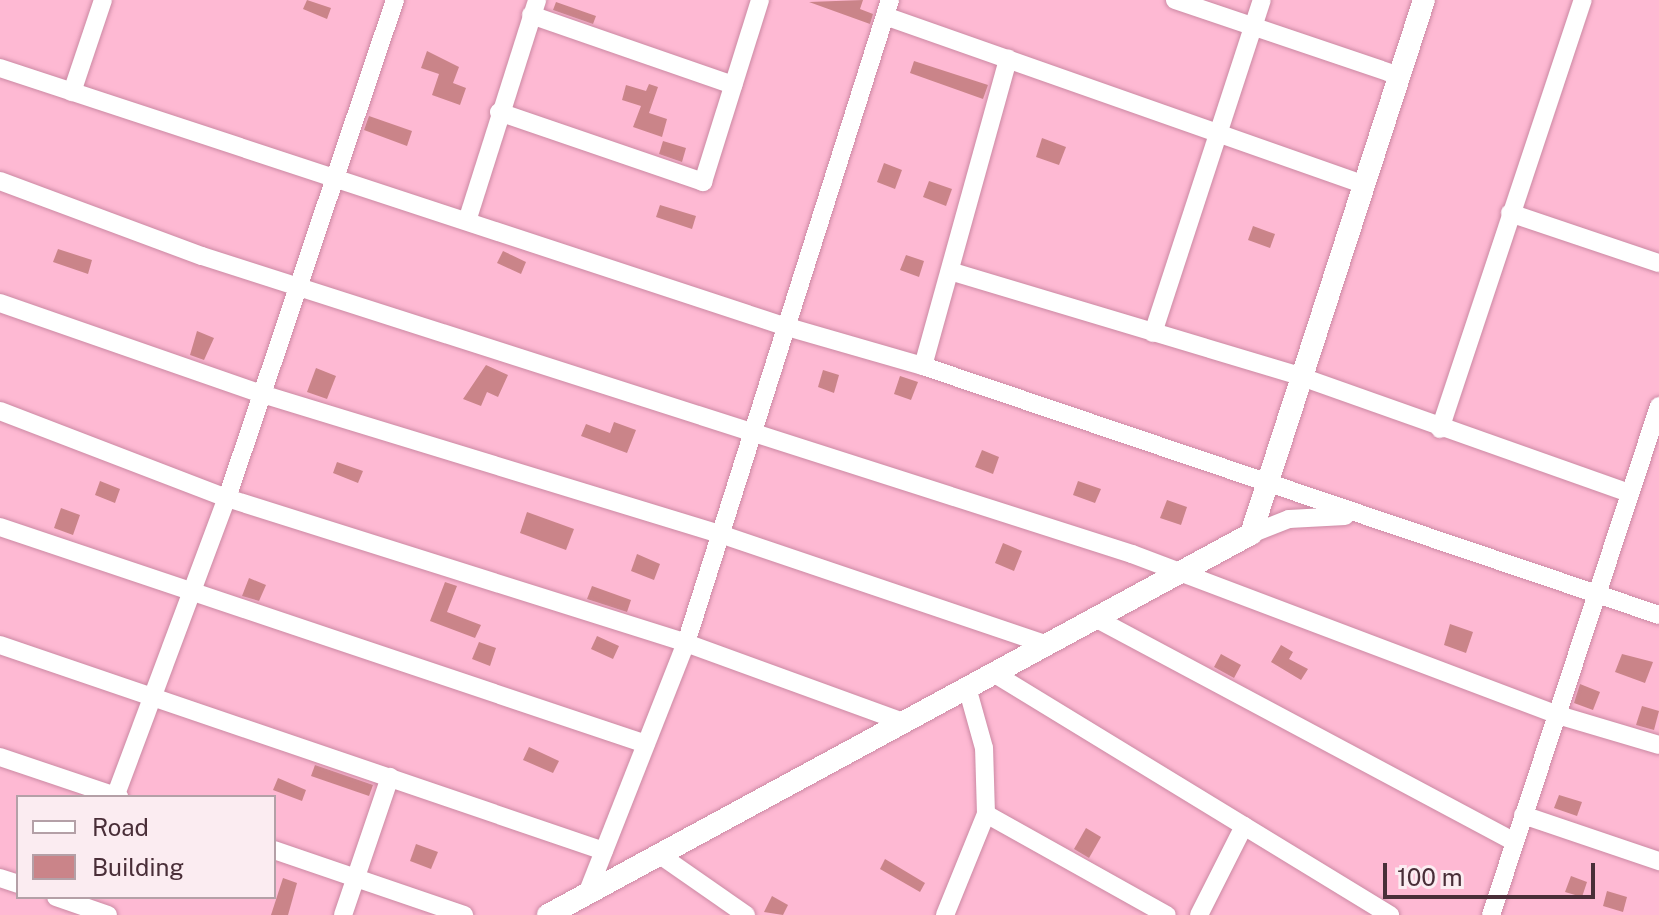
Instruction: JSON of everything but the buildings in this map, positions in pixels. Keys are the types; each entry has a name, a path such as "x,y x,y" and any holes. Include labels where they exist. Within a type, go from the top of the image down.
{"street":[{"path":"72,92 103,0"},
{"path":"117,795 149,695 227,498 299,287 333,175 395,0"},
{"path":"499,112 703,182 760,0"},
{"path":"1175,0 1399,76"},
{"path":"1153,333 1262,0"},
{"path":"1251,534 1299,376 1424,0"},
{"path":"1440,429 1583,0"},
{"path":"468,218 534,8 733,85"},
{"path":"587,894 686,643 784,326 888,8 1008,59 1365,185"},
{"path":"923,366 1008,59"},
{"path":"0,68 468,218 784,326 923,366 1659,615"},
{"path":"0,181 299,287 754,429 1132,554 1174,575 1558,715 1659,745"},
{"path":"1510,213 1659,263"},
{"path":"950,271 1299,376 1440,429 1630,493"},
{"path":"0,303 262,394 720,534 1045,644"},
{"path":"1491,915 1659,406"},
{"path":"0,411 227,498 686,643 903,722"},
{"path":"548,915 1251,534 1289,519 1370,517"},
{"path":"0,527 188,594 646,744"},
{"path":"1097,619 1514,842"},
{"path":"0,645 604,851"},
{"path":"995,674 1390,915"},
{"path":"951,912 986,814 984,748 967,687"},
{"path":"0,757 110,795"},
{"path":"343,915 390,777"},
{"path":"986,814 1167,915"},
{"path":"1523,815 1659,861"},
{"path":"1199,915 1244,826"},
{"path":"276,851 464,915"},
{"path":"660,855 746,915"},
{"path":"80,901 108,915"}]}
